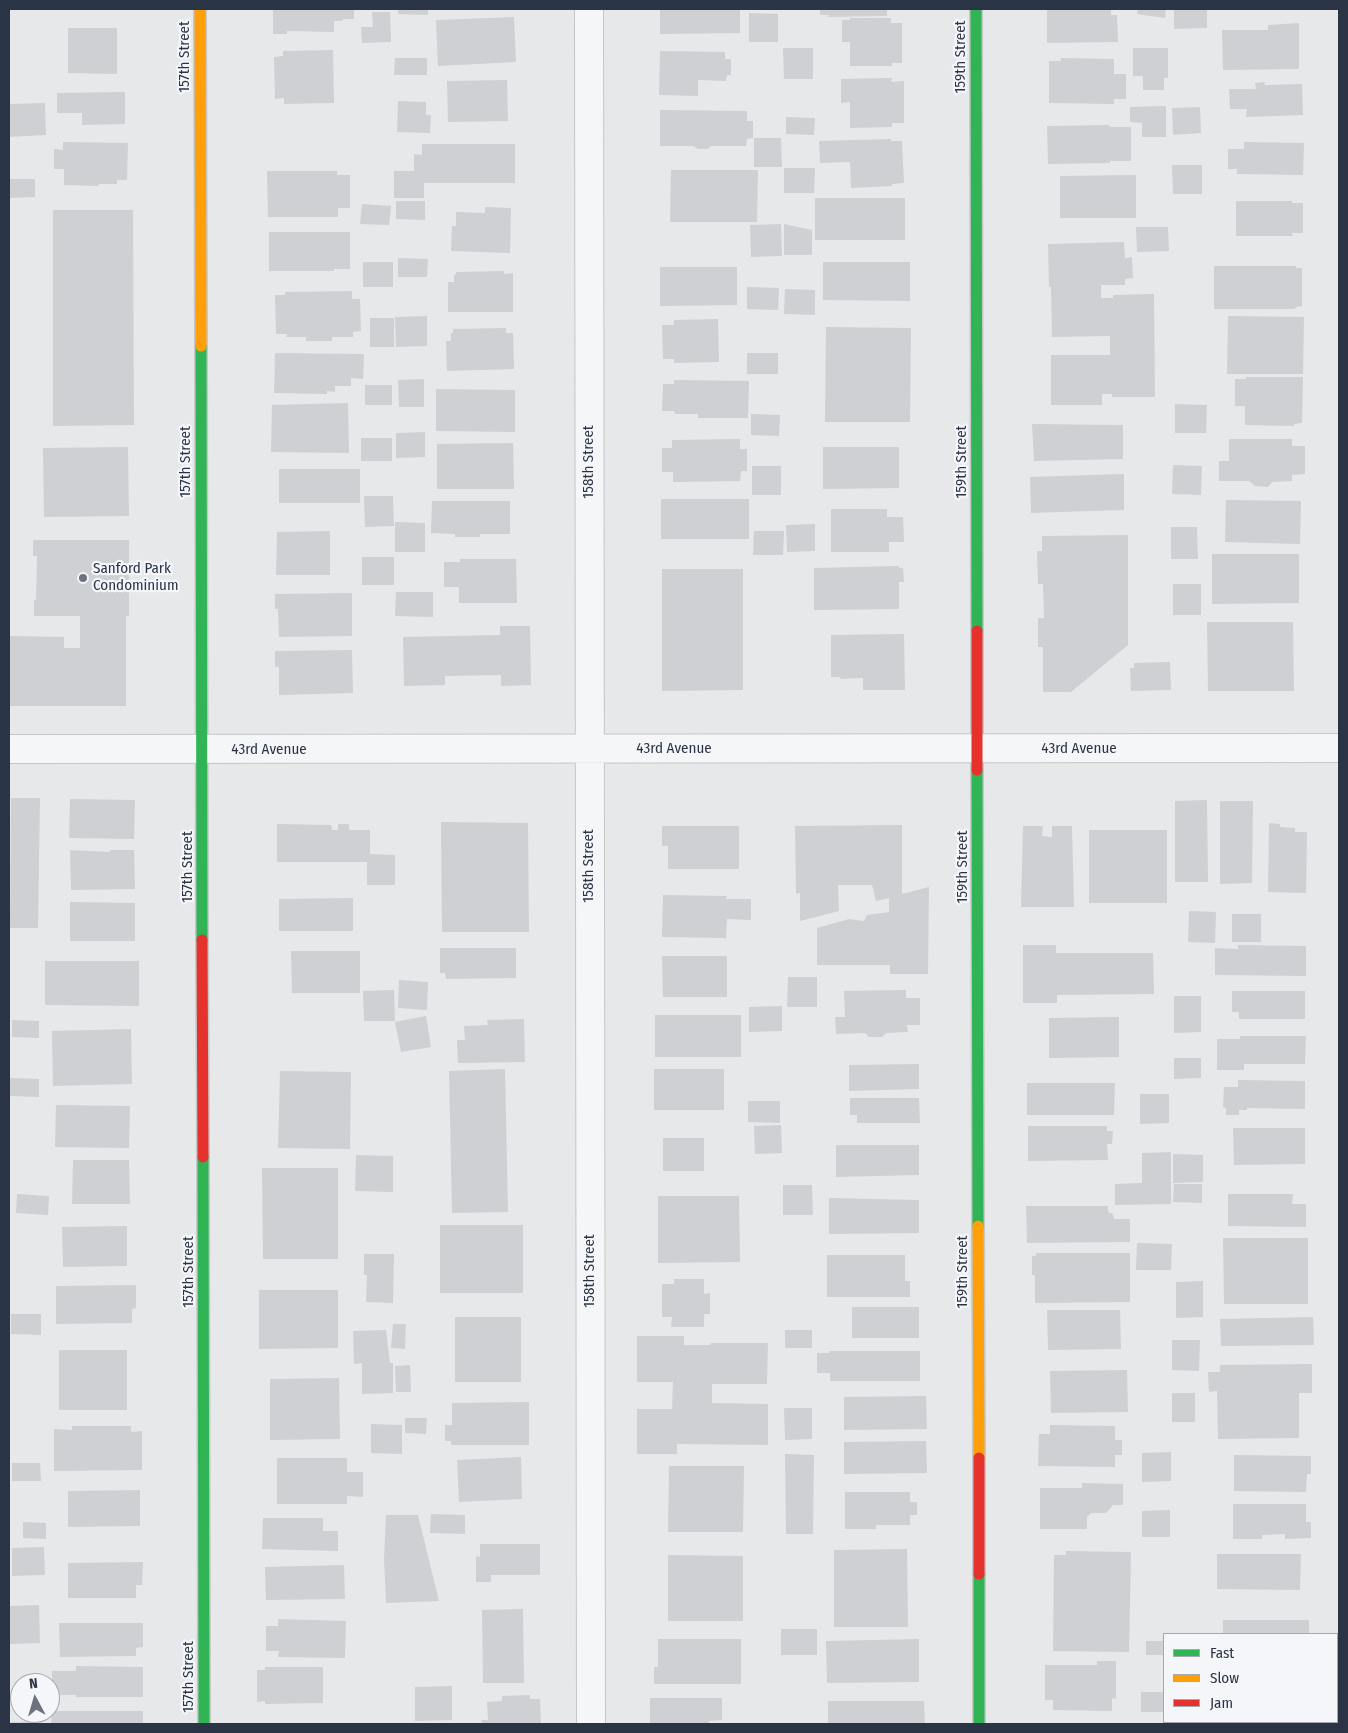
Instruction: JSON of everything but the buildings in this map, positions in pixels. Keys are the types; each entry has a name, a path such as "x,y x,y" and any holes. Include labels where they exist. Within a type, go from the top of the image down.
{"street":[{"name":"157th Street","path":"200,9 204,1724"},
{"name":"158th Street","path":"589,9 591,1724"},
{"name":"159th Street","path":"976,9 979,1724"},
{"name":"43rd Avenue","path":"9,749 1339,748"}],"traffic: fast":[{"path":"976,9 977,631"},
{"path":"201,346 202,940"},
{"path":"977,770 978,1226"},
{"path":"203,1157 204,1724"},
{"path":"979,1574 979,1724"}],"traffic: slow":[{"path":"200,9 201,346"},
{"path":"978,1226 979,1458"}],"traffic: jam":[{"path":"977,631 977,770"},
{"path":"202,940 203,1157"},
{"path":"979,1458 979,1574"}],"place":[{"name":"Sanford Park Condominium","path":"83,578"}]}
